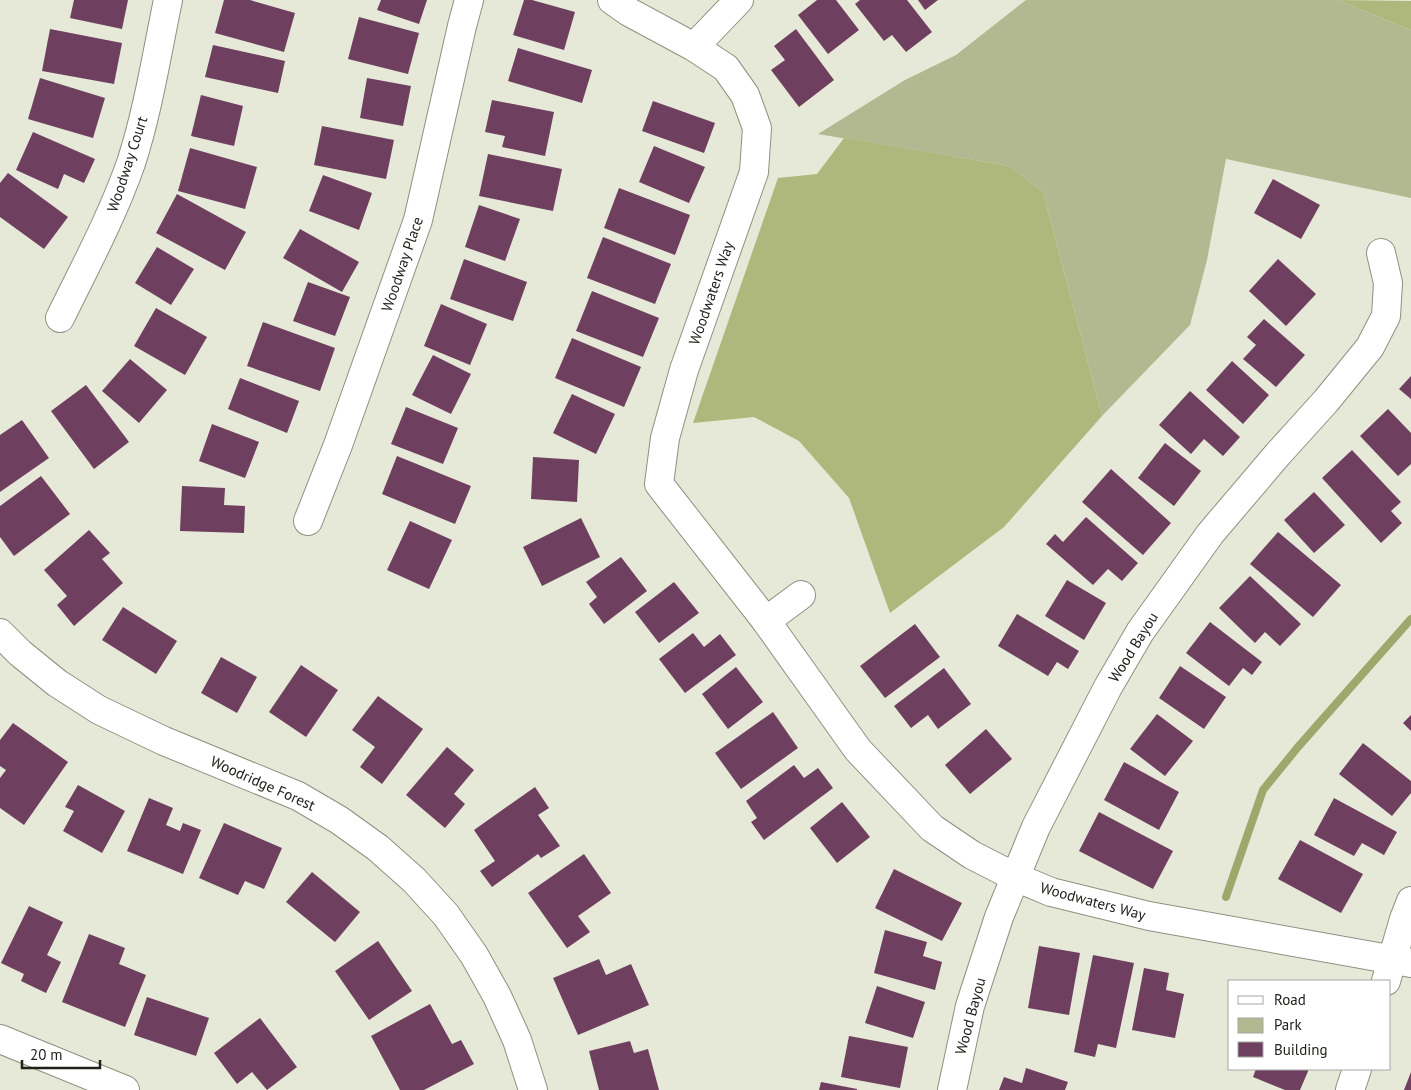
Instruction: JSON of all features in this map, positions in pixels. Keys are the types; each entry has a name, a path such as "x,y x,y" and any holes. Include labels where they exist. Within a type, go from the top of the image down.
{"street":[{"name":"Woodway Court","path":"60,318 113,210 131,162 143,121 168,0"},
{"name":"Woodway Place","path":"308,521 338,445 418,220 470,0"},
{"name":"Woodwaters Way","path":"612,0 629,12 694,47 726,68 745,95 757,128 754,172 684,370 666,438 659,484 766,621 858,750 932,828 972,855 1015,877 1051,892 1149,916 1396,968"},
{"path":"694,47 739,0"},
{"name":"Wood Bayou","path":"952,1090 970,1006 999,917 1049,800 1108,687 1140,632 1210,534 1326,401 1370,347 1386,316 1388,283 1381,253"},
{"path":"766,621 801,595"},
{"name":"Woodridge Forest","path":"0,633 20,653 58,683 98,710 164,741 298,796 340,820 378,848 414,880 439,908 474,955 498,996 517,1040 533,1090"},
{"path":"1396,968 1404,919 1411,900"},
{"path":"0,1039 125,1090"},
{"path":"1350,1090 1357,1070"}],"green space":[{"path":"1026,0 1338,0 1411,30 1411,198 1226,159 1207,260 1190,325 1102,416 1043,192 1010,166 818,134 905,80 956,55"},
{"path":"1338,0 1411,1 1411,30"},
{"path":"844,138 1010,166 1043,192 1102,416 1004,527 890,613 849,498 799,441 754,417 693,423 778,178 817,174"}],"building":[{"path":"74,0 128,0 122,29 70,18"},
{"path":"224,0 250,0 295,13 284,52 215,33"},
{"path":"381,0 427,0 419,24 377,10"},
{"path":"524,0 532,0 575,12 564,50 513,35"},
{"path":"817,0 836,0 859,30 828,54 798,15"},
{"path":"860,0 907,0 932,32 906,52 892,35 884,41 855,4"},
{"path":"918,0 938,0 925,10"},
{"path":"359,17 419,33 408,74 348,59"},
{"path":"50,29 122,43 114,84 42,71"},
{"path":"796,29 834,80 799,107 771,70 785,60 774,46"},
{"path":"213,45 285,61 278,93 205,77"},
{"path":"518,48 592,70 582,103 508,81"},
{"path":"40,78 105,98 93,138 28,119"},
{"path":"367,78 411,86 403,126 360,118"},
{"path":"201,95 243,106 234,146 191,136"},
{"path":"492,100 554,112 545,156 502,147 505,136 485,132"},
{"path":"653,101 715,123 704,153 642,131"},
{"path":"322,126 394,140 386,179 314,165"},
{"path":"33,132 95,159 84,183 64,174 58,189 16,170"},
{"path":"654,146 705,167 689,203 639,182"},
{"path":"190,148 257,167 245,209 178,191"},
{"path":"488,154 562,169 553,211 479,196"},
{"path":"8,173 68,217 44,249 0,217 0,183"},
{"path":"323,175 372,193 359,230 309,211"},
{"path":"1273,179 1320,205 1301,239 1254,213"},
{"path":"619,188 690,215 675,255 604,228"},
{"path":"177,194 246,232 225,270 156,233"},
{"path":"479,205 520,219 505,261 465,247"},
{"path":"300,229 359,262 342,292 283,258"},
{"path":"603,237 671,264 655,304 587,278"},
{"path":"157,247 194,269 171,305 135,283"},
{"path":"464,259 527,282 513,321 450,299"},
{"path":"1278,259 1316,294 1286,326 1249,291"},
{"path":"308,282 350,297 335,336 293,321"},
{"path":"592,291 659,318 643,357 576,331"},
{"path":"441,304 487,324 470,365 424,346"},
{"path":"156,308 207,337 185,375 134,346"},
{"path":"1264,319 1305,355 1276,387 1243,359 1256,345 1247,337"},
{"path":"263,322 335,348 320,391 247,366"},
{"path":"572,338 641,367 624,407 555,378"},
{"path":"433,355 471,374 451,414 412,395"},
{"path":"130,359 167,390 139,423 102,391"},
{"path":"1232,361 1269,395 1243,424 1206,390"},
{"path":"1411,376 1411,399 1399,389"},
{"path":"240,378 299,401 287,433 228,409"},
{"path":"86,385 129,442 94,469 51,411"},
{"path":"1190,391 1240,437 1223,456 1204,439 1191,454 1159,425"},
{"path":"572,394 615,414 596,454 553,433"},
{"path":"406,407 458,428 443,464 391,444"},
{"path":"1388,409 1411,433 1411,464 1398,476 1360,436"},
{"path":"22,420 49,458 0,492 0,435"},
{"path":"212,424 259,442 245,478 199,461"},
{"path":"1165,443 1201,471 1174,506 1138,478"},
{"path":"1352,450 1401,502 1391,511 1402,523 1381,543 1322,478"},
{"path":"397,456 471,486 455,524 382,494"},
{"path":"533,457 579,460 577,502 531,499"},
{"path":"1111,469 1171,523 1143,555 1082,502"},
{"path":"41,476 70,514 14,556 0,537 0,506"},
{"path":"182,486 225,488 224,505 245,506 244,533 180,531"},
{"path":"1314,492 1345,525 1314,553 1284,520"},
{"path":"1086,517 1138,563 1122,581 1108,569 1093,585 1046,544 1055,534 1063,542"},
{"path":"581,518 600,557 542,586 523,547"},
{"path":"410,521 452,540 429,589 387,570"},
{"path":"89,530 110,553 102,559 123,583 74,626 57,605 67,596 44,570"},
{"path":"1278,532 1341,585 1313,617 1250,564"},
{"path":"621,557 647,591 604,624 589,604 597,597 586,582"},
{"path":"1250,576 1301,624 1280,646 1265,632 1255,643 1219,608"},
{"path":"1067,580 1106,603 1084,640 1045,616"},
{"path":"674,582 699,613 659,643 635,612"},
{"path":"123,607 177,641 156,674 102,640"},
{"path":"1017,614 1079,651 1068,669 1057,662 1048,676 998,646"},
{"path":"1210,622 1262,662 1252,675 1243,668 1229,686 1186,653"},
{"path":"915,624 940,657 885,698 860,666"},
{"path":"693,633 704,647 720,634 736,655 685,693 659,659"},
{"path":"221,657 257,677 237,713 201,693"},
{"path":"301,665 338,690 306,737 269,712"},
{"path":"1180,666 1226,697 1204,729 1159,698"},
{"path":"736,667 763,702 728,729 702,694"},
{"path":"944,668 971,704 938,729 928,715 911,728 894,706"},
{"path":"378,696 423,729 382,784 360,767 375,747 352,730"},
{"path":"773,712 798,748 741,789 715,753"},
{"path":"1157,714 1193,741 1165,776 1130,749"},
{"path":"1411,715 1411,731 1403,723"},
{"path":"13,723 68,762 24,825 0,808 0,778 6,770 0,766 0,740"},
{"path":"986,729 1012,759 970,794 945,765"},
{"path":"1363,743 1411,781 1411,793 1392,816 1339,774"},
{"path":"447,747 474,770 454,794 465,804 445,828 406,795"},
{"path":"1124,762 1179,792 1159,830 1104,800"},
{"path":"794,765 804,778 818,768 833,788 764,840 751,822 757,818 746,801"},
{"path":"78,785 125,811 102,853 63,831 74,811 65,807"},
{"path":"535,787 549,808 538,815 560,846 541,858 538,854 492,887 480,871 495,861 474,830"},
{"path":"149,798 173,808 166,825 180,831 183,823 201,830 183,874 127,851"},
{"path":"1334,798 1397,832 1384,855 1362,843 1354,856 1314,835"},
{"path":"842,802 870,837 837,863 810,828"},
{"path":"1099,812 1173,851 1153,889 1079,851"},
{"path":"224,823 282,848 264,889 245,881 238,895 199,878"},
{"path":"1300,840 1363,874 1341,913 1278,879"},
{"path":"584,854 611,893 578,916 590,932 567,948 528,893"},
{"path":"894,869 962,903 942,941 875,908"},
{"path":"312,872 360,912 335,942 286,902"},
{"path":"29,906 63,922 47,955 61,962 46,993 21,981 24,974 1,963"},
{"path":"885,930 927,942 923,956 942,962 935,990 874,973"},
{"path":"89,934 125,948 119,964 146,975 125,1027 62,1002"},
{"path":"378,941 412,991 369,1020 335,971"},
{"path":"1039,946 1080,953 1069,1015 1028,1008"},
{"path":"1093,955 1134,963 1116,1048 1098,1044 1095,1057 1074,1052"},
{"path":"599,959 606,975 631,964 649,1005 578,1035 553,978"},
{"path":"1144,968 1169,973 1166,990 1184,994 1175,1038 1132,1030"},
{"path":"877,986 925,1002 913,1038 865,1023"},
{"path":"147,997 209,1018 196,1056 134,1035"},
{"path":"430,1004 452,1044 461,1040 474,1064 424,1090 400,1090 371,1036"},
{"path":"260,1018 297,1067 267,1090 252,1072 237,1084 214,1053"},
{"path":"849,1036 908,1047 900,1088 841,1077"},
{"path":"630,1041 634,1053 648,1049 659,1090 599,1090 589,1051"},
{"path":"1026,1068 1068,1082 1065,1090 999,1090 1004,1077 1022,1083"},
{"path":"1256,1070 1309,1070 1300,1090 1285,1090 1253,1077"},
{"path":"1411,1072 1411,1090 1404,1090"},
{"path":"821,1082 857,1089 857,1090 819,1090"}],"waterway":[{"path":"1226,897 1263,790 1298,747 1411,619"}]}
